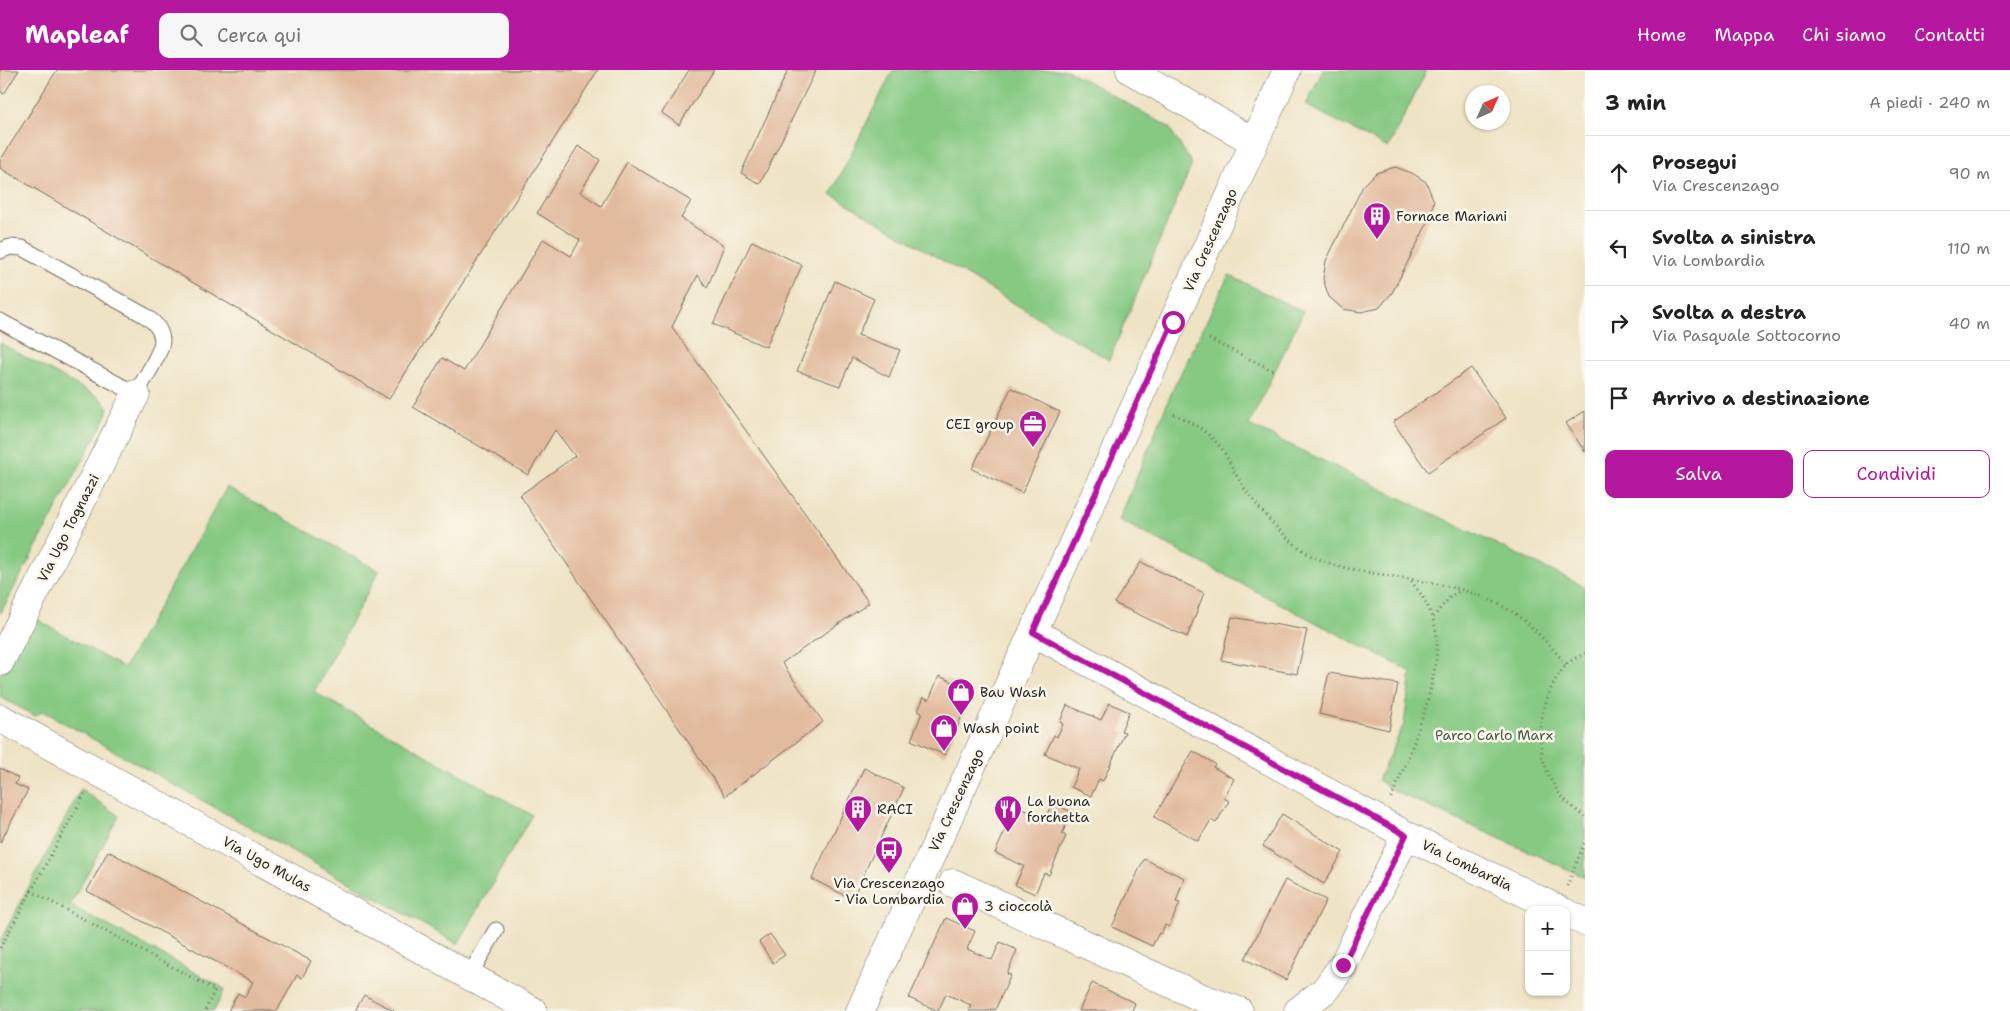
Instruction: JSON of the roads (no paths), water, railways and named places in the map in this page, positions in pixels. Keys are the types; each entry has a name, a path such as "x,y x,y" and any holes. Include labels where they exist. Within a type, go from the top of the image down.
{"street":[{"path":"1130,70 1254,142"},
{"name":"Via Crescenzago","path":"860,1011 1287,70"},
{"name":"Via Ugo Tognazzi","path":"0,662 136,394"},
{"name":"Via Lombardia","path":"1033,632 1406,835 1553,906"},
{"name":"Via Ugo Mulas","path":"0,718 533,1011"},
{"path":"1298,1011 1325,990 1343,965 1406,835"},
{"path":"953,884 1202,998 1239,1011"},
{"name":"Via Lombardia","path":"1570,914 1585,922"}],"lane":[{"name":"Via Ugo Tognazzi","path":"0,251 10,246 22,248 153,322 160,330 162,342 136,394"},
{"path":"0,321 136,394"},
{"path":"469,976 496,930"}],"place":[{"name":"Fornace Mariani","path":"1377,240"},
{"name":"CEI group","path":"1033,448"},
{"name":"Bau Wash","path":"961,716"},
{"name":"Wash point","path":"944,752"},
{"name":"RACI","path":"858,833"},
{"name":"La buona forchetta","path":"1008,833"},
{"name":"Via Crescenzago - Via Lombardia","path":"889,874"},
{"name":"3 cioccolà","path":"965,930"}],"park label":[{"name":"Parco Carlo Marx","path":"1494,735"}]}
